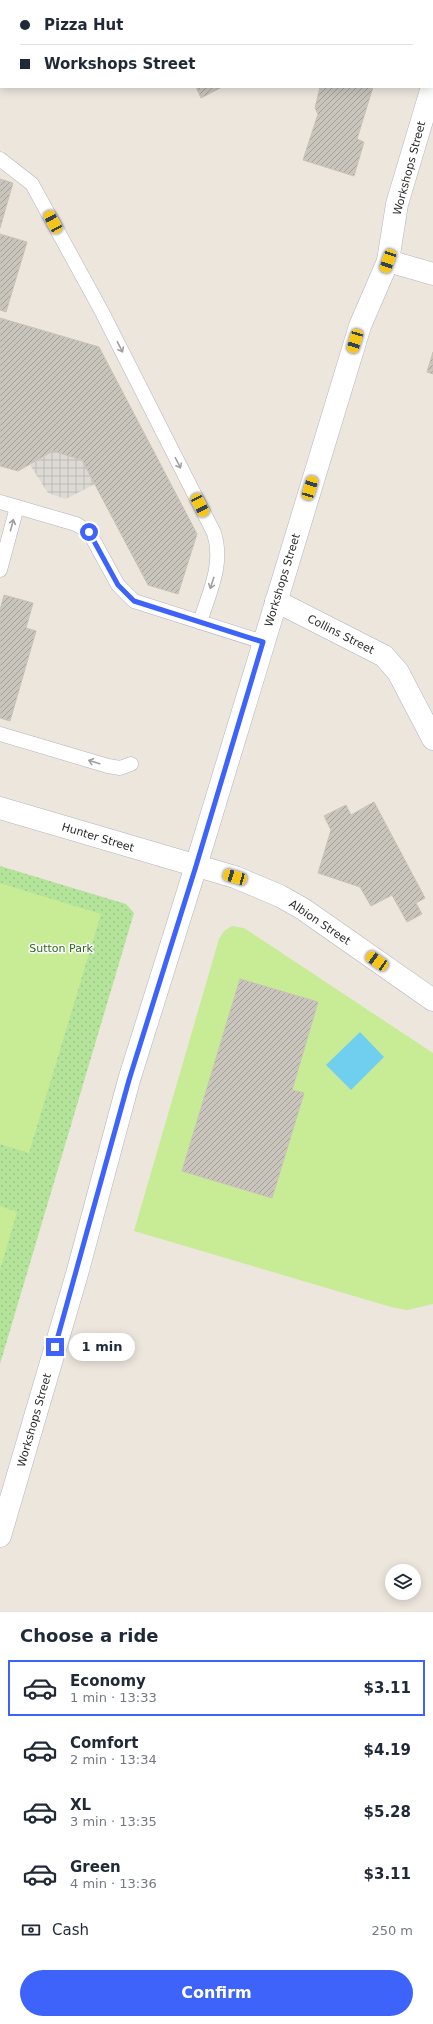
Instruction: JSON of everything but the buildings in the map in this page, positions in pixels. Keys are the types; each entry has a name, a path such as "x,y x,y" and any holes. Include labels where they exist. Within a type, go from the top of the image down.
{"street":[{"name":"Workshops Street","path":"0,1536 76,1274 129,1080 196,866 360,326 369,300 388,261 397,204 432,88"},
{"path":"388,261 433,274"},
{"name":"Collins Street","path":"276,601 384,656 398,672 433,739"},
{"name":"Hunter Street","path":"0,808 196,866"},
{"name":"Albion Street","path":"196,866 257,886 303,909 433,1000"}],"lane":[{"path":"0,159 32,184 102,312 214,533 218,551 217,569 200,622"},
{"path":"0,502 82,527 93,537 118,585 134,601 263,642"},
{"path":"0,570 17,507"},
{"path":"0,734 108,766 120,768 131,764"}],"green space":[{"name":"Sutton Park","path":"0,866 126,904 134,913 0,1364"},
{"path":"0,883 101,914 29,1153 0,1144"},
{"path":"232,926 244,928 433,1053 433,1304 407,1310 391,1307 134,1231 219,939 224,931"},
{"path":"0,1206 17,1212 0,1270"}],"shaded area":[{"path":"53,451 82,460 95,484 66,499 48,493 30,465"}],"water":[{"path":"360,1032 384,1057 351,1090 326,1065"}],"route":[{"path":"55,1347 129,1080 196,866 263,642 134,601 118,585 89,532"}]}
